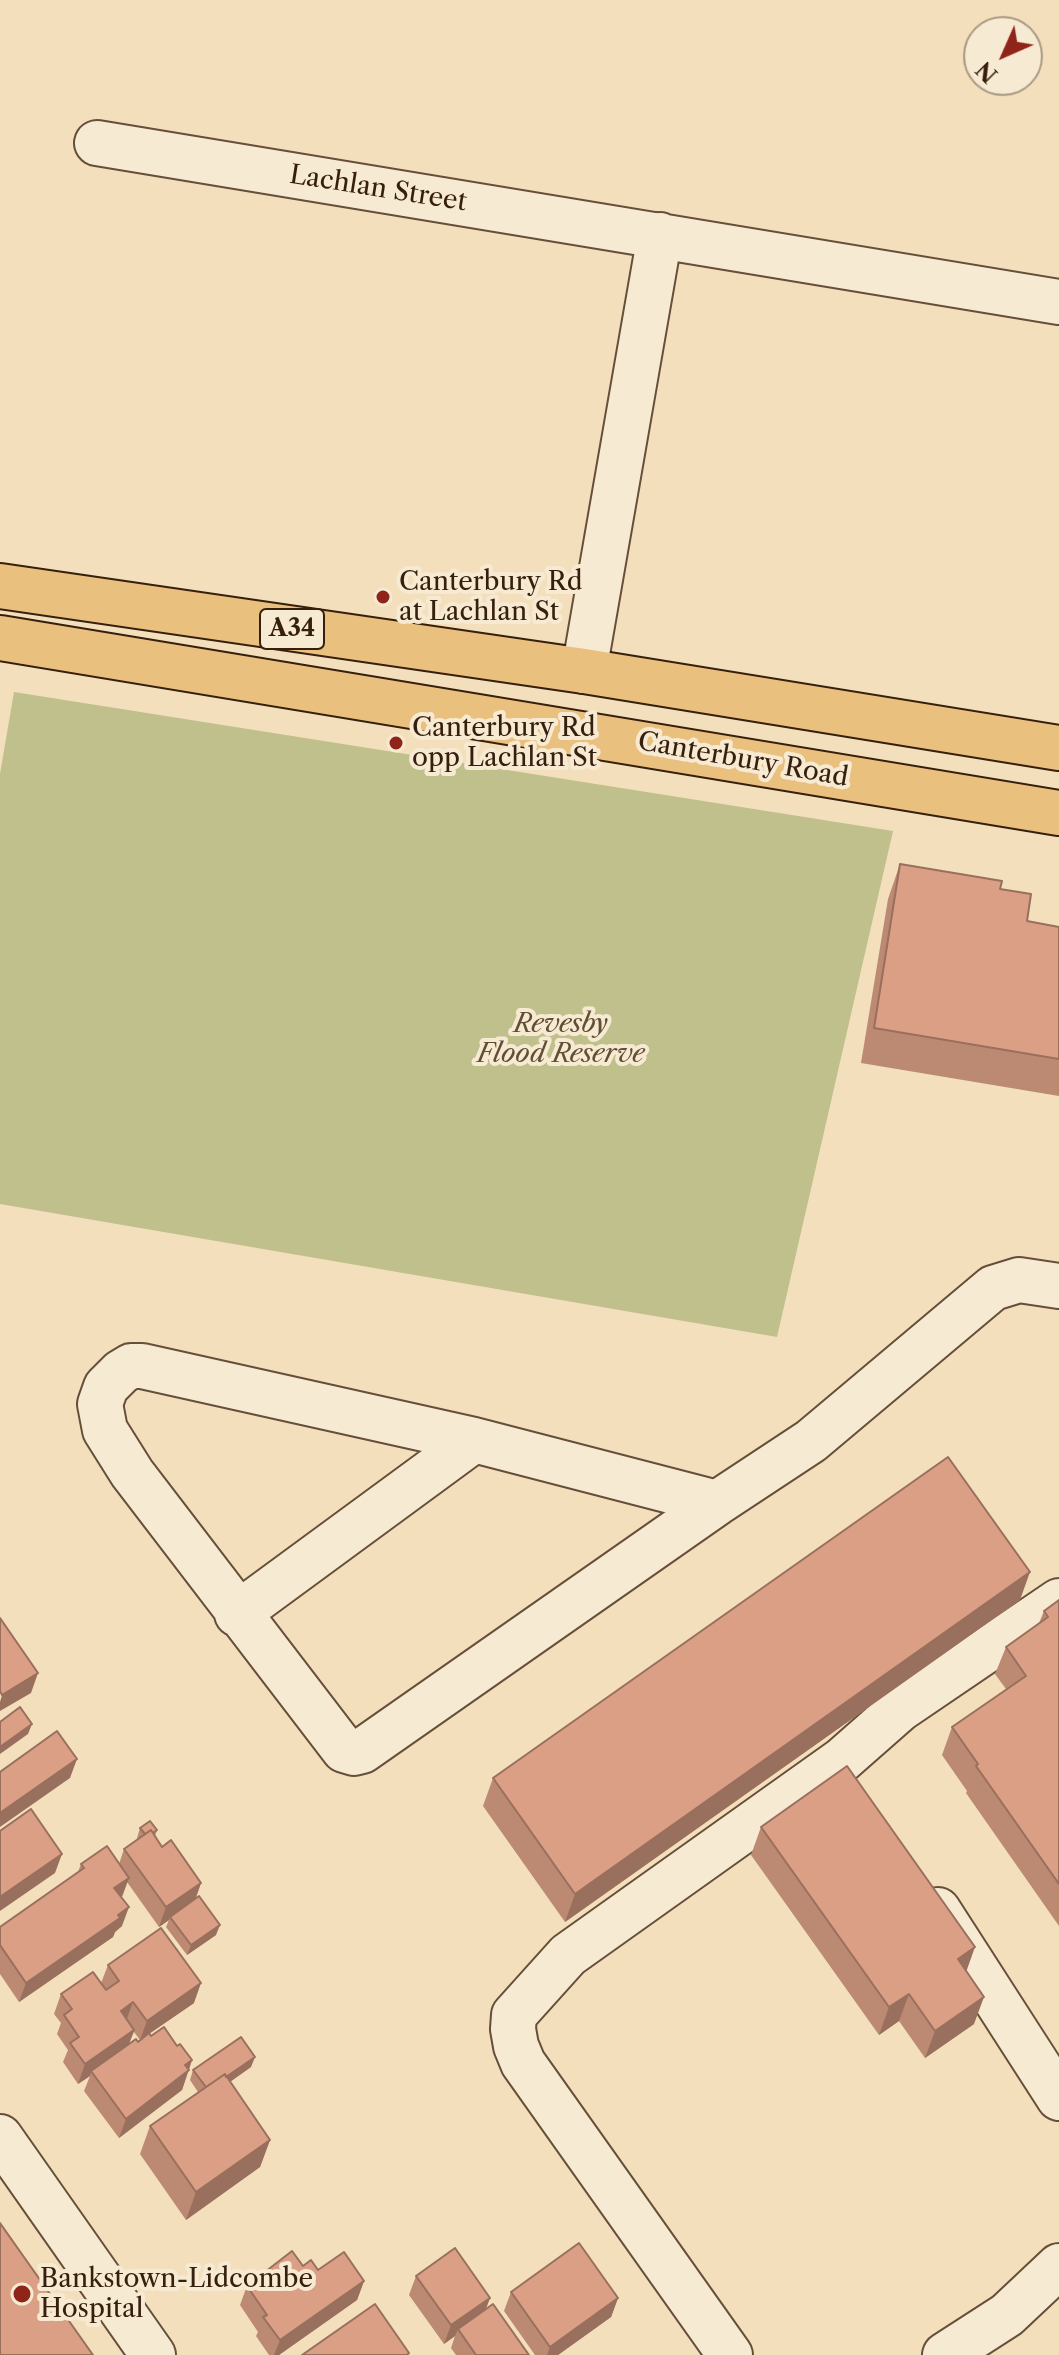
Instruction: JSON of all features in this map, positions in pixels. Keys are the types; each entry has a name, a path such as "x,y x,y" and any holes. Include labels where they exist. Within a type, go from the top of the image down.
{"highway":[{"name":"A34","path":"0,586 584,671 1059,748"},
{"name":"Canterbury Road","path":"0,638 1059,813"}],"street":[{"name":"Lachlan Street","path":"97,143 1059,302"},
{"path":"584,671 660,235"},
{"path":"717,1503 474,1440 161,1370 131,1366 106,1387 100,1404 105,1430 132,1473 344,1750 354,1753 362,1751 811,1441 993,1288 1019,1280 1059,1286"},
{"path":"237,1614 474,1440"},
{"path":"730,2355 523,2063 516,2046 514,2015 568,1955 842,1760 900,1709 1059,1601"},
{"path":"842,1760 867,1799"},
{"path":"917,1877 1059,2098"},
{"path":"0,2137 153,2355"},
{"path":"945,2355 1007,2315 1059,2266"}],"green space":[{"name":"Revesby Flood Reserve","path":"14,692 893,831 777,1337 0,1204 0,774"}],"building":[{"path":"900,864 1002,881 1000,889 1031,894 1027,921 1059,927 1059,1059 874,1028"},
{"path":"948,1457 1030,1572 575,1894 493,1778"},
{"path":"1059,1600 1059,1884 952,1727 1026,1676 1006,1647 1048,1617 1044,1611"},
{"path":"0,1618 38,1673 2,1695 0,1691"},
{"path":"20,1707 32,1724 0,1747 0,1722"},
{"path":"57,1731 77,1759 0,1813 0,1772"},
{"path":"847,1766 975,1947 958,1959 984,1997 935,2031 909,1994 889,2007 761,1827"},
{"path":"31,1809 62,1854 0,1897 0,1831"},
{"path":"150,1821 157,1830 145,1834 140,1828"},
{"path":"151,1830 162,1847 171,1840 201,1883 166,1907 124,1849"},
{"path":"107,1846 129,1878 114,1888 129,1907 118,1915 120,1918 26,1983 0,1945 0,1927 84,1868 81,1864"},
{"path":"199,1896 220,1925 191,1945 170,1917"},
{"path":"161,1928 201,1983 147,2021 133,2002 121,2011 134,2030 85,2064 70,2043 79,2037 64,2015 72,2009 61,1994 93,1972 106,1990 119,1981 108,1965"},
{"path":"164,2027 192,2060 185,2065 189,2070 126,2119 91,2071 136,2039 138,2042"},
{"path":"241,2037 255,2057 206,2087 193,2070"},
{"path":"225,2074 270,2140 196,2192 150,2126"},
{"name":"Bankstown-Lidcombe Hospital","path":"0,2223 93,2355 0,2355"},
{"path":"579,2243 618,2298 550,2347 511,2292"},
{"path":"455,2248 490,2298 451,2325 416,2276"},
{"path":"292,2251 303,2266 311,2260 318,2270 344,2252 364,2281 280,2340 263,2317 267,2315 247,2286"},
{"path":"375,2304 409,2353 407,2355 302,2355"},
{"path":"493,2304 529,2355 476,2355 458,2329"}],"place":[{"name":"Canterbury Rd at Lachlan St","path":"383,597"},
{"name":"Canterbury Rd opp Lachlan St","path":"396,743"},
{"name":"Bankstown-Lidcombe Hospital","path":"22,2294"}]}
